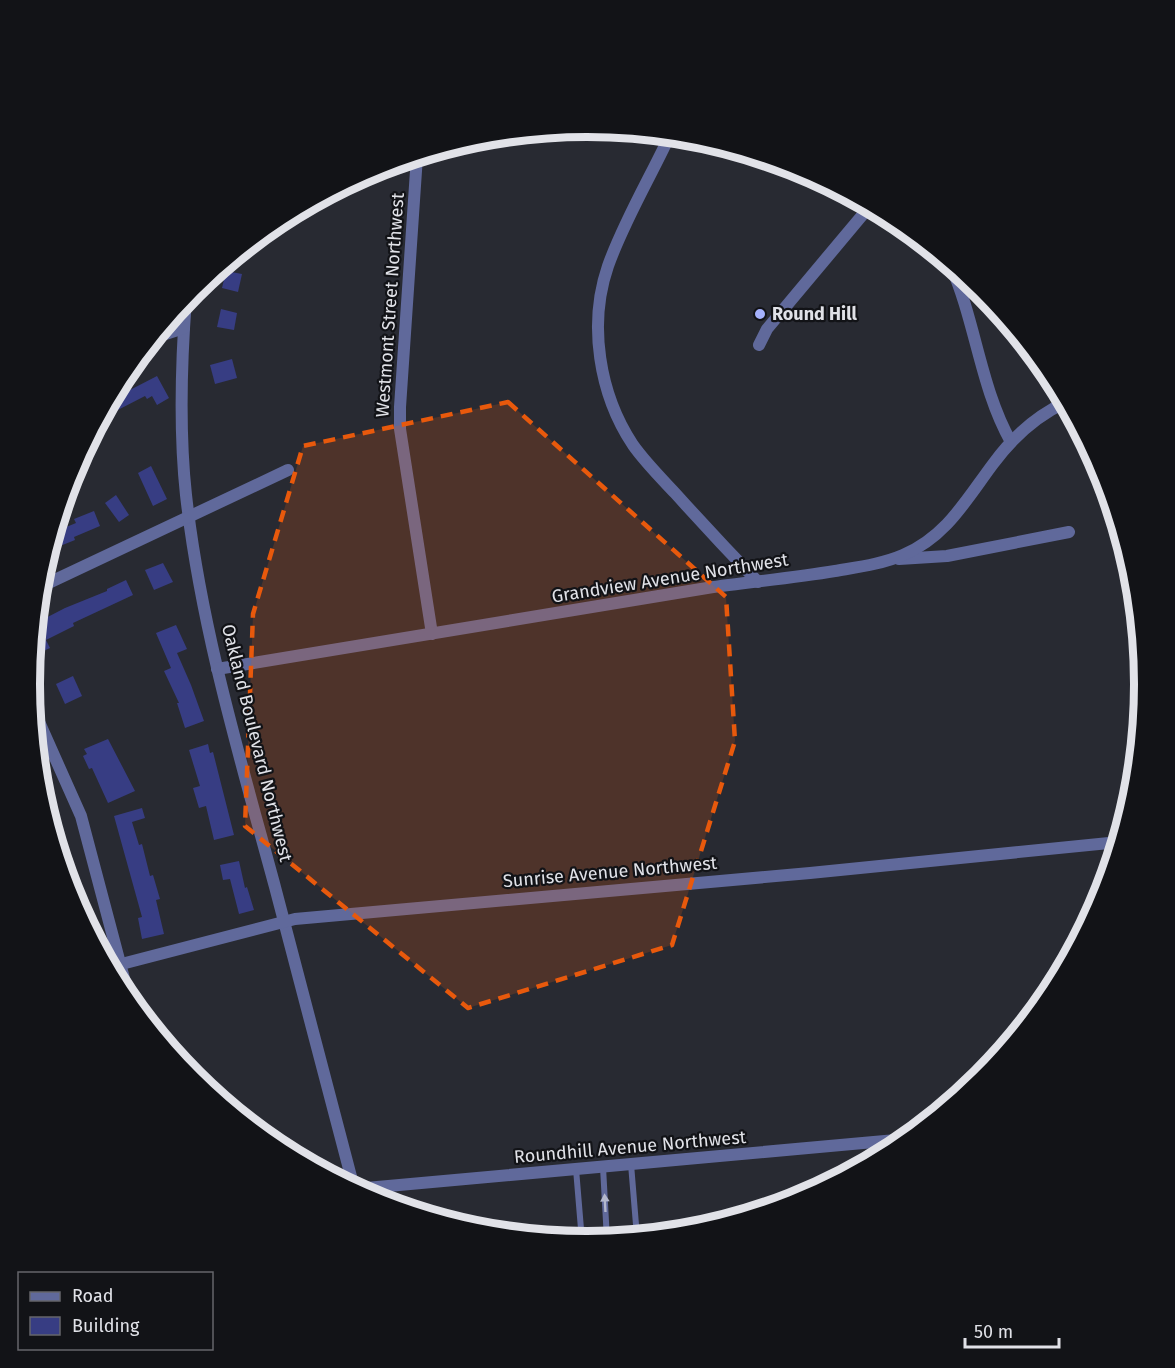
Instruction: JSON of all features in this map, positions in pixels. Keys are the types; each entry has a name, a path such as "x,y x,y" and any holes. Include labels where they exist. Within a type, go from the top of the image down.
{"street":[{"path":"666,143 608,266 599,310 601,360 610,398 633,445 694,515 758,582"},
{"name":"Westmont Street Northwest","path":"416,165 400,429 432,634"},
{"path":"759,345 767,329 865,212"},
{"path":"956,281 968,312 994,406 1011,442"},
{"name":"Oakland Boulevard Northwest","path":"185,314 182,387 183,453 189,518 217,669 351,1177"},
{"path":"168,333 184,328"},
{"name":"Grandview Avenue Northwest","path":"217,669 711,588 863,567 892,559 935,537 948,524 1011,442 1036,419 1059,406"},
{"path":"50,582 288,470"},
{"path":"892,559 947,556 1069,532"},
{"path":"43,730 81,816 113,955"},
{"name":"Sunrise Avenue Northwest","path":"118,965 283,922 1111,843"},
{"name":"Roundhill Avenue Northwest","path":"374,1187 888,1141"}],"lane":[{"path":"631,1164 636,1229"},
{"path":"603,1167 606,1230"},
{"path":"576,1169 581,1231"}],"highlighted area":[{"path":"508,402 726,597 735,741 672,945 468,1008 245,826 253,614 303,446"}],"building":[{"path":"229,272 242,274 238,292 222,288 225,275"},
{"path":"221,309 237,313 234,330 217,327"},
{"path":"232,359 237,378 215,384 210,365"},
{"path":"157,376 169,398 157,405 152,396 147,399 145,396 113,413 127,389"},
{"path":"151,466 167,499 153,506 138,473"},
{"path":"116,495 129,515 119,522 105,503"},
{"path":"94,511 100,526 60,546 63,528 76,523 74,519"},
{"path":"163,563 173,582 154,590 145,570"},
{"path":"126,580 133,595 73,623 74,626 46,640 50,648 42,652 45,619 107,591"},
{"path":"176,625 187,649 177,653 204,721 185,728 177,703 179,703 164,671 171,668 156,633"},
{"path":"73,676 82,696 65,704 56,684"},
{"path":"108,739 135,791 108,803 92,768 89,769 83,756 87,754 84,749"},
{"path":"208,744 210,753 213,752 234,835 214,840 206,806 199,808 193,788 200,786 189,750"},
{"path":"142,808 145,818 132,822 139,845 142,844 150,876 153,875 160,899 156,900 164,934 142,939 138,918 142,917 114,816"},
{"path":"239,861 245,888 247,887 254,910 239,914 230,879 223,880 220,865"}],"place":[{"name":"Round Hill","path":"760,314"}]}
